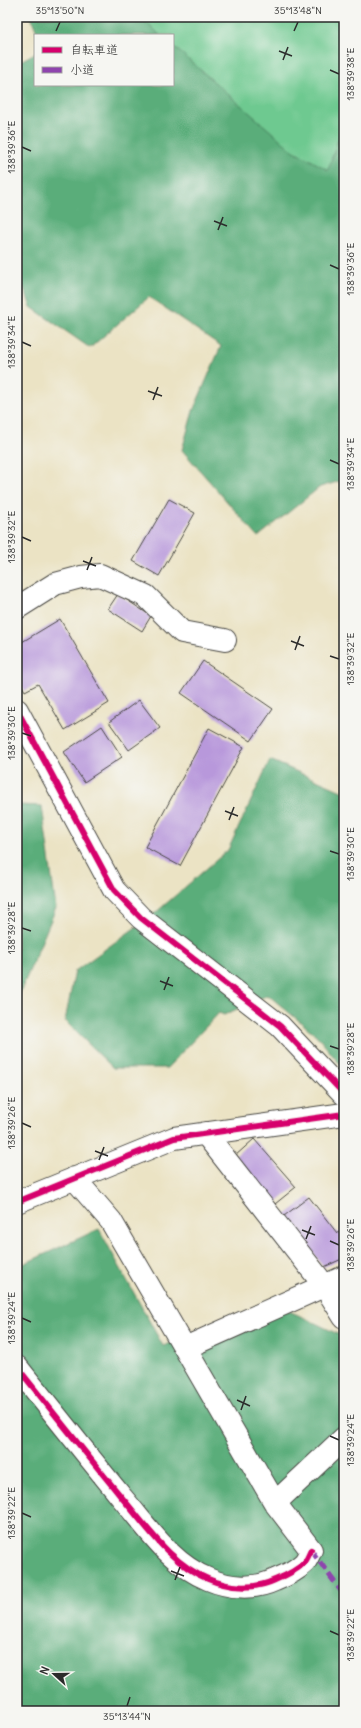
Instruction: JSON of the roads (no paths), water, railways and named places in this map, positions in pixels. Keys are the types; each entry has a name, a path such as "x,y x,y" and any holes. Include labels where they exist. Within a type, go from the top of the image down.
{"street":[{"path":"17,608 55,584 81,577 100,575 146,596 182,632 225,640"},
{"path":"17,710 23,736 114,890 141,918 280,1026 344,1094"},
{"path":"17,1202 174,1138 344,1114"},
{"path":"206,1133 334,1281 344,1317"},
{"path":"17,1367 88,1456 170,1554 193,1571 208,1579 224,1584 244,1587 263,1586 283,1577 305,1563 311,1550 275,1503 112,1221 74,1178"},
{"path":"185,1348 334,1281"},
{"path":"275,1503 344,1438"}]}
